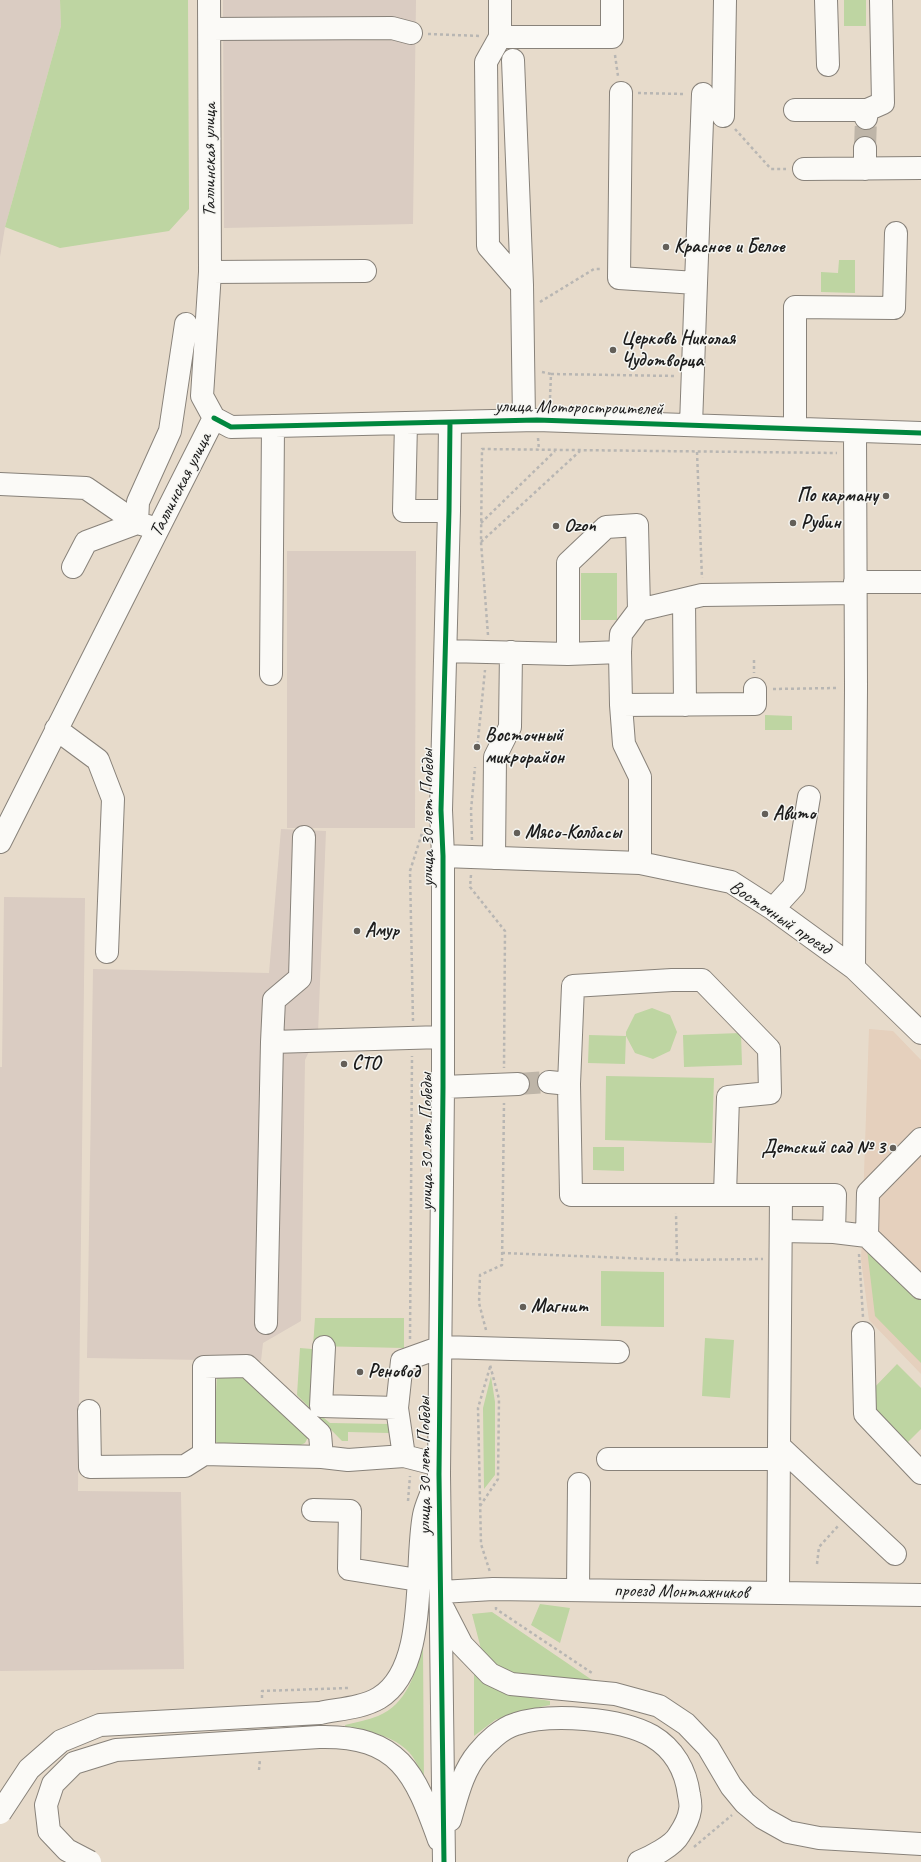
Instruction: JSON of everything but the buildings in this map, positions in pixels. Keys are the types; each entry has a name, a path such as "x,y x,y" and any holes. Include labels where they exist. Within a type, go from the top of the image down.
{"street":[{"name":"Таллинская улица","path":"0,842 214,418 202,396 210,272 210,0"},
{"path":"500,0 500,37 486,62 488,246 522,285"},
{"path":"500,37 612,37 612,0"},
{"path":"723,116 725,0"},
{"path":"826,0 828,65"},
{"path":"795,110 866,114 883,103 881,0"},
{"path":"210,29 392,28 411,33"},
{"path":"513,60 522,285 524,420"},
{"path":"621,93 619,278 696,283"},
{"path":"691,425 694,377 703,94"},
{"path":"804,169 865,158 921,168"},
{"path":"795,428 796,307 894,308 896,233"},
{"path":"210,272 365,271"},
{"path":"137,523 138,502 170,431 186,324"},
{"name":"улица Моторостроителей","path":"214,418 231,427 524,420 921,433"},
{"name":"улица 30 лет Победы","path":"444,1851 439,1469 443,1087 443,856 441,810 446,651 450,422"},
{"path":"406,423 404,511 449,510"},
{"path":"271,674 273,426"},
{"path":"854,968 856,688 855,431"},
{"path":"0,484 86,488 137,523 159,528"},
{"path":"73,567 86,542 137,523"},
{"path":"568,654 568,563 606,527 637,525 639,610 621,634 620,652 621,705 624,744 640,777 640,863"},
{"path":"639,610 693,597 855,588 921,582"},
{"path":"685,705 693,597"},
{"path":"446,651 568,654 620,652"},
{"path":"494,858 495,756 510,727 511,652"},
{"path":"621,705 755,704 755,689"},
{"path":"56,729 98,760 113,799 108,952"},
{"path":"773,909 794,886 809,797"},
{"path":"266,1324 274,1000 300,978 304,837"},
{"name":"Восточный проезд","path":"443,856 640,863 731,882 773,909 854,968 921,1033"},
{"path":"724,1195 728,1097 770,1093 769,1049 702,980 672,980 573,986 559,1083 571,1195 676,1195 724,1195 835,1195 834,1232"},
{"path":"272,1042 443,1037"},
{"path":"443,1087 511,1084"},
{"path":"862,1235 868,1193 921,1139"},
{"path":"778,1592 781,1195"},
{"path":"781,1231 834,1232 862,1235 921,1288"},
{"path":"863,1333 865,1414 921,1473"},
{"path":"324,1346 321,1406 397,1408"},
{"path":"408,1457 397,1408 402,1361 441,1347 491,1357 618,1352"},
{"path":"204,1454 204,1367 246,1366 320,1434 322,1457"},
{"path":"0,1813 29,1769 34,1764 61,1741 100,1725 320,1713 366,1704 380,1698 404,1669 416,1632 418,1580 424,1514 439,1469 408,1457 348,1460 322,1457 204,1454 185,1466 90,1467 89,1411"},
{"path":"608,1459 779,1453 894,1554"},
{"path":"578,1590 580,1484"},
{"path":"313,1510 350,1512 349,1569 418,1580"},
{"name":"проезд Монтажников","path":"441,1598 493,1589 921,1595"},
{"path":"441,1598 462,1645 490,1674 511,1684 615,1694 659,1706 680,1720 708,1747 731,1786 745,1803 763,1818 788,1832 819,1838 921,1844"},
{"path":"444,1851 465,1773 478,1753 494,1738 515,1724 540,1719 587,1719 626,1726 652,1736 672,1752 687,1779 691,1810 679,1837 657,1854 639,1862"},
{"path":"90,1862 67,1850 49,1831 46,1805 53,1784 74,1763 116,1750 341,1736 379,1746 400,1761 413,1780 444,1851"}],"path":[{"path":"411,33 500,37"},
{"path":"534,305 594,269 618,270"},
{"path":"538,368 543,374 694,377"},
{"path":"550,398 551,374"},
{"path":"476,755 483,676 489,651 481,542 482,449 855,454"},
{"path":"481,523 556,451"},
{"path":"481,542 580,451"},
{"path":"693,597 697,452"},
{"path":"754,660 755,689 856,688"},
{"path":"476,763 471,810 472,857 470,888 505,931 511,1084 502,1265 480,1275 479,1303 499,1399 498,1479 480,1506"},
{"path":"412,1357 409,1328 413,1038 410,871 425,823"},
{"path":"676,1195 677,1260"},
{"path":"862,1235 863,1333"},
{"path":"502,1253 677,1260 781,1259"},
{"path":"491,1357 478,1408 481,1544 492,1577 493,1589"},
{"path":"408,1457 408,1505"},
{"path":"817,1564 819,1546 850,1514"},
{"path":"262,1699 262,1691 352,1688"},
{"path":"260,1754 260,1770"}],"shaded area":[{"path":"0,0 60,0 61,26 5,227 0,257"},
{"path":"223,0 416,0 413,224 224,228"},
{"path":"287,551 416,551 415,828 287,828"},
{"path":"281,829 326,831 318,1033 305,1060 301,1321 263,1343 261,1361 87,1358 93,969 269,973"},
{"path":"4,897 85,898 78,1491 181,1492 184,1669 0,1671 0,1067 2,1067"},
{"name":"Детский сад № 3","path":"869,1029 893,1031 921,1060 921,1374 869,1320 861,1260"}],"green space":[{"path":"60,0 188,0 189,209 169,231 60,248 5,227 61,26"},
{"path":"844,0 866,0 866,26 844,26"},
{"path":"839,260 855,260 855,293 821,292 821,272 838,273"},
{"path":"581,573 617,573 617,620 581,620"},
{"path":"765,715 792,716 792,730 765,730"},
{"path":"652,1008 670,1015 677,1032 670,1051 653,1059 635,1053 626,1036 626,1032 635,1014"},
{"path":"741,1033 742,1065 684,1067 683,1035"},
{"path":"589,1035 626,1036 625,1064 588,1063"},
{"path":"606,1076 714,1078 712,1143 605,1140"},
{"path":"593,1147 624,1147 624,1171 593,1170"},
{"path":"867,1249 921,1295 921,1363 875,1316"},
{"path":"601,1271 664,1272 664,1327 601,1326"},
{"path":"315,1318 404,1318 404,1348 313,1346"},
{"path":"705,1338 734,1340 730,1398 702,1396"},
{"path":"300,1348 312,1349 312,1408 330,1423 390,1424 392,1430 389,1433 348,1432 348,1441 342,1441 297,1395"},
{"path":"897,1364 921,1388 921,1429 901,1449 875,1423 871,1391"},
{"path":"240,1371 308,1437 305,1443 298,1446 222,1445 216,1442 214,1434 217,1372"},
{"path":"491,1376 495,1402 495,1475 484,1489 483,1408"},
{"path":"540,1604 570,1608 560,1643 531,1625"},
{"path":"492,1612 598,1684 517,1677 498,1668 481,1649 472,1614"},
{"path":"423,1646 424,1788 418,1766 413,1756 405,1749 388,1738 377,1734 346,1729 345,1725 378,1716 388,1711 396,1704 403,1696 413,1677"},
{"path":"474,1673 483,1680 509,1693 550,1701 550,1705 517,1712 495,1720 474,1736"}],"tunnel":[{"path":"865,148 866,118"},
{"path":"518,1084 549,1082"}],"cycle path":[{"path":"214,418 231,427 537,420 921,433"},
{"path":"444,1862 439,1474 443,1087 443,856 441,810 450,422"}],"place":[{"name":"Красное и Белое","path":"666,247"},
{"name":"Церковь Николая Чудотворца","path":"613,350"},
{"name":"По карману","path":"886,496"},
{"name":"Рубин","path":"793,523"},
{"name":"Ozon","path":"556,526"},
{"name":"Восточный микрорайон","path":"477,747"},
{"name":"Авито","path":"765,814"},
{"name":"Мясо-Колбасы","path":"517,833"},
{"name":"Амур","path":"357,931"},
{"name":"СТО","path":"344,1064"},
{"name":"Детский сад № 3","path":"893,1148"},
{"name":"Магнит","path":"523,1307"},
{"name":"Реновод","path":"360,1372"}]}
